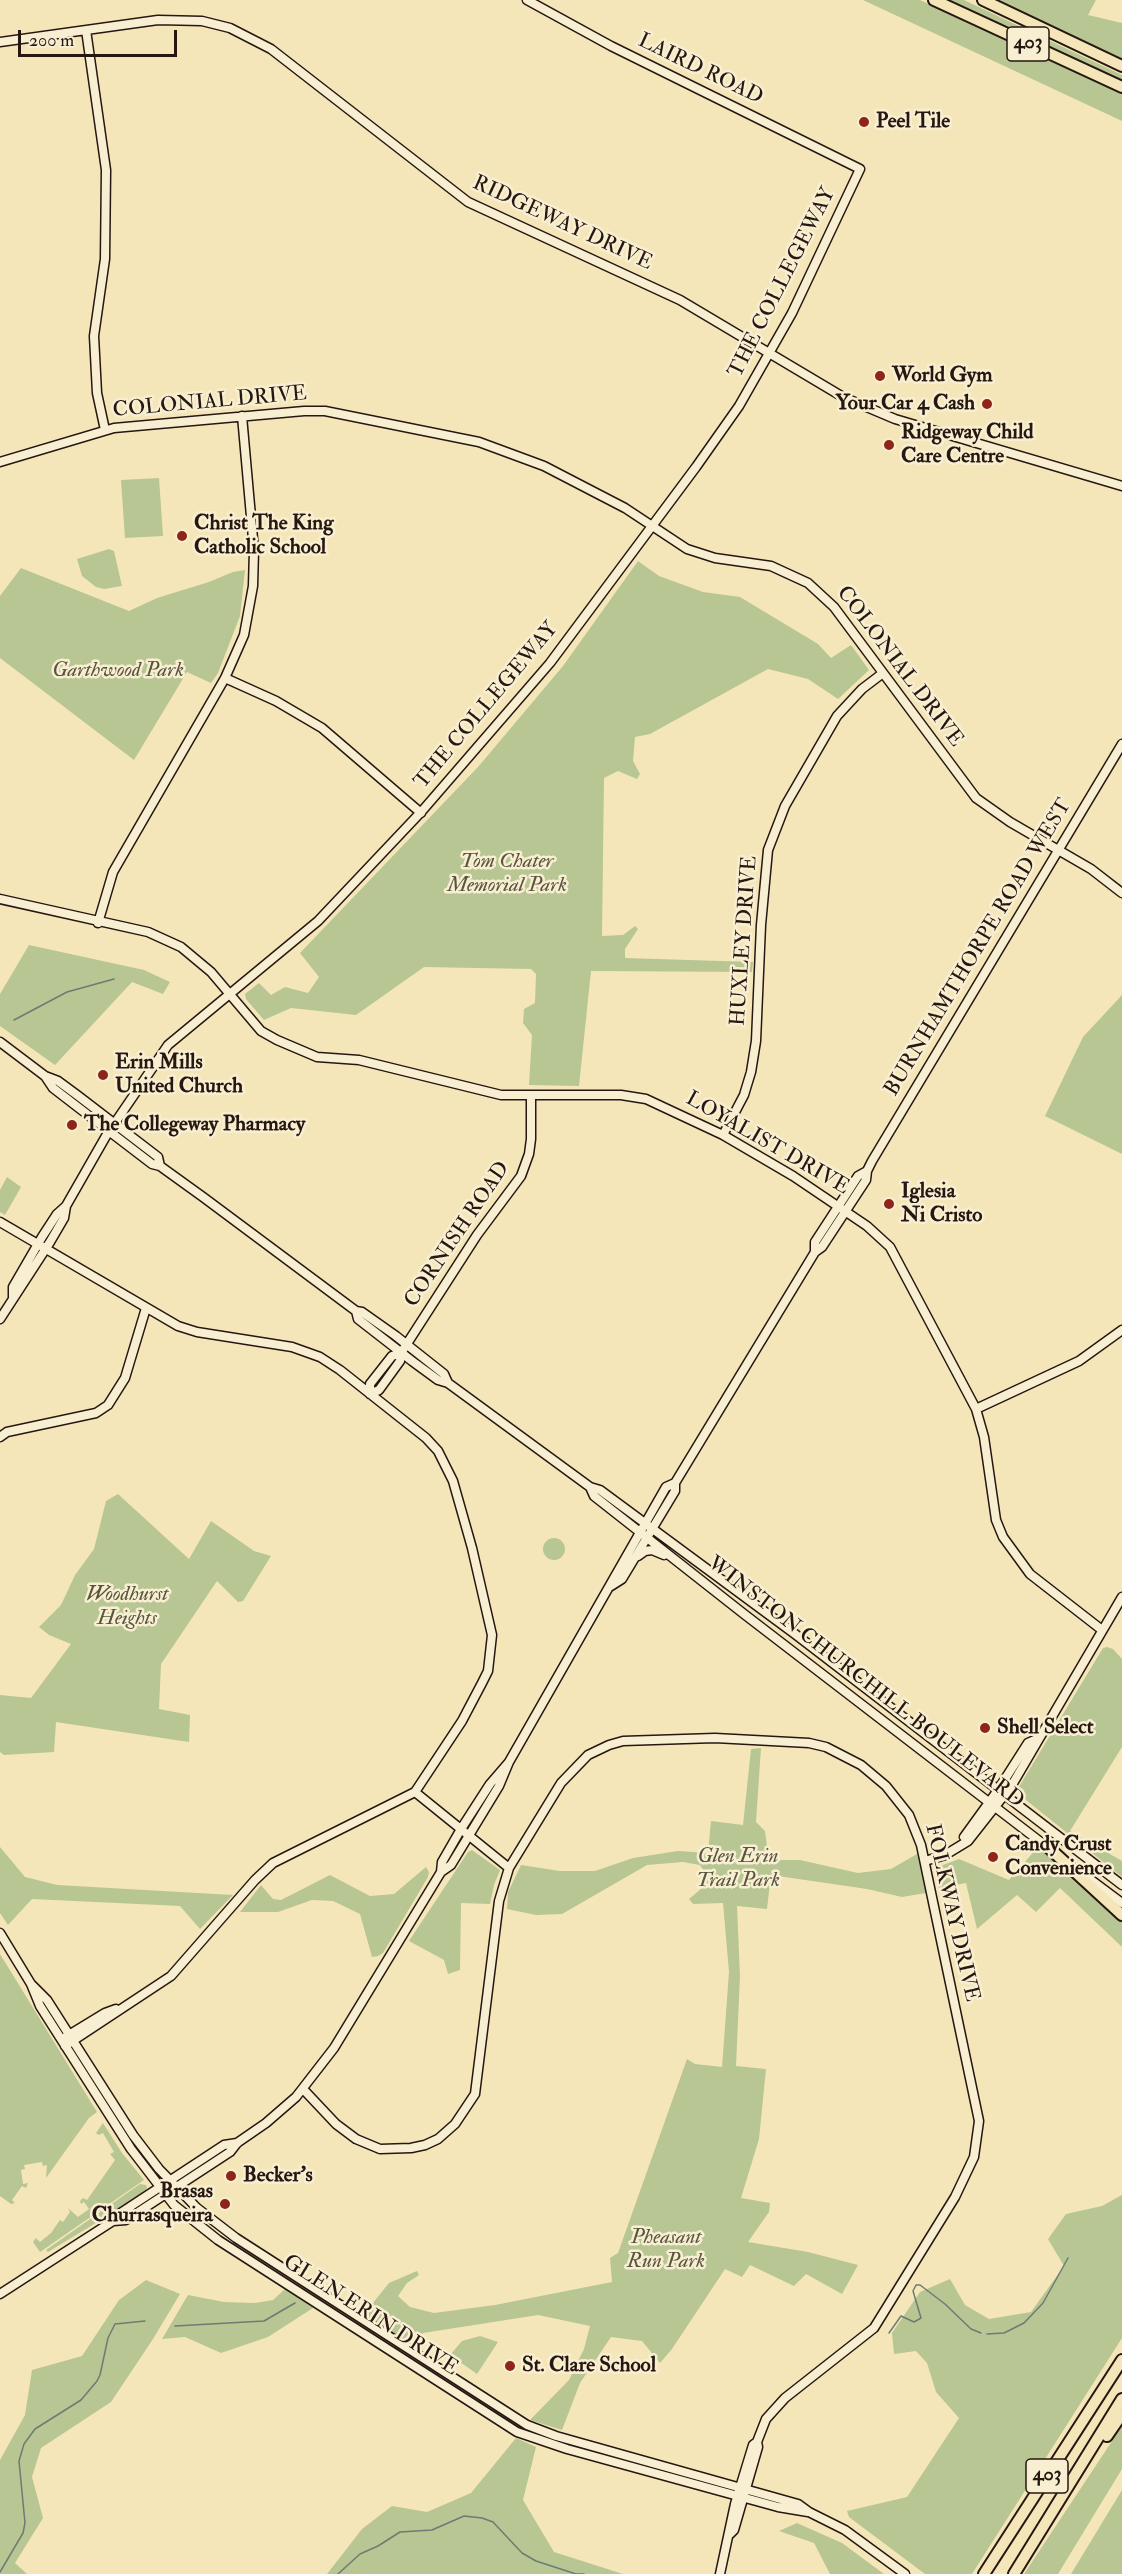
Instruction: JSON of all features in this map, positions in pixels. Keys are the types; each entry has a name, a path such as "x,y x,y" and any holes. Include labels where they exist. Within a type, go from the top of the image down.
{"highway":[{"name":"403","path":"934,0 1122,87"},
{"name":"403","path":"983,0 1122,66"},
{"path":"1047,1846 1122,1915"},
{"path":"1110,2378 1111,2368 1122,2349"},
{"name":"403","path":"984,2574 1122,2360"},
{"name":"403","path":"1014,2574 1122,2399"},
{"path":"1044,2528 1122,2414"}],"street":[{"name":"LAIRD ROAD","path":"526,0 611,46 860,170"},
{"name":"RIDGEWAY DRIVE","path":"0,42 172,20 209,23 243,33 271,49 468,202 680,300 843,396 883,415 1122,486"},
{"path":"86,30 106,170 105,259 94,336 97,393 105,430"},
{"name":"THE COLLEGEWAY","path":"0,1319 13,1297 20,1291 42,1247 64,1218 66,1206 112,1127 168,1045 318,921 421,813 550,663 739,406 792,313 860,170"},
{"name":"COLONIAL DRIVE","path":"0,462 105,430 132,425 325,411 479,442 544,466 625,507 650,526 696,552 771,566 808,583 834,607 976,798 1091,869 1122,893"},
{"path":"98,923 113,872 225,678 242,641 249,616 253,586 254,550 242,416"},
{"name":"HUXLEY DRIVE","path":"723,1135 744,1095 751,1072 756,1041 761,925 768,850 785,806 837,716 855,695 883,673"},
{"path":"225,678 276,701 322,728 421,813"},
{"name":"BURNHAMTHORPE ROAD WEST","path":"611,1586 622,1579 666,1487 675,1484 815,1252 822,1247 842,1209 866,1180 867,1171 1122,744"},
{"name":"LOYALIST DRIVE","path":"0,899 98,923 148,932 181,947 211,972 261,1031 317,1057 359,1060 492,1094 621,1095 646,1099 723,1135 842,1209 890,1247 976,1409 984,1437 996,1520 1003,1537 1030,1574 1102,1630"},
{"name":"WINSTON CHURCHILL BOULEVARD","path":"0,1042 45,1076 53,1088 112,1127 152,1164 160,1166 356,1311 362,1312 407,1345 444,1374 448,1383"},
{"name":"CORNISH ROAD","path":"370,1394 370,1384 392,1356 401,1353 407,1345 477,1235 526,1166 531,1139 531,1095"},
{"path":"0,1222 187,1330 301,1350 320,1357 426,1438 448,1467 472,1548 492,1635 488,1671 457,1730 415,1792 273,1863 255,1880 171,1976 119,2008 109,2018 67,2040"},
{"path":"0,1437 7,1432 96,1413 108,1405 125,1378 146,1308"},
{"name":"WINSTON CHURCHILL BOULEVARD","path":"356,1311 358,1319 401,1353 438,1380 448,1383 590,1488 600,1490 690,1570 794,1653 1122,1903"},
{"path":"976,1409 1079,1361 1122,1330"},
{"name":"BURNHAMTHORPE ROAD WEST","path":"441,1872 451,1866 499,1786 509,1762 611,1586 613,1577 646,1530"},
{"name":"WINSTON CHURCHILL BOULEVARD","path":"646,1530 1001,1792 1122,1885"},
{"path":"622,1579 637,1557 647,1550 657,1551 686,1572 690,1570"},
{"path":"925,1861 945,1855 968,1841 1001,1792 1035,1748 1037,1739 1122,1597"},
{"name":"FOLKWAY DRIVE","path":"303,2089 336,2124 356,2139 380,2149 425,2145 438,2139 455,2124 475,2094 499,1901 509,1868 561,1783 588,1755 609,1744 623,1741 715,1738 808,1743 826,1747 861,1765 886,1786 909,1815 925,1861 979,2121 974,2157 956,2197 874,2328 785,2398 766,2419 729,2529 730,2534 720,2574"},
{"name":"BURNHAMTHORPE ROAD WEST","path":"0,2294 113,2221 126,2220 224,2145 237,2143 280,2112 303,2089 334,2048 409,1926 441,1872 442,1862 461,1829 490,1784 509,1762"},
{"path":"415,1792 509,1868"},
{"name":"GLEN ERIN DRIVE","path":"0,1933 31,1984 47,2000 67,2040 124,2139 174,2205 218,2240 519,2427 546,2433 809,2512 845,2530 905,2574"},
{"name":"GLEN ERIN DRIVE","path":"67,2040 133,2135 173,2184 212,2221 535,2439 742,2492"}],"green space":[{"path":"863,0 920,0 1122,94 1122,121"},
{"path":"944,0 964,0 1122,75 1122,83"},
{"path":"996,0 1096,0 1088,15 1122,23 1122,60"},
{"path":"159,478 163,536 125,538 121,480"},
{"path":"109,549 114,551 122,586 104,589 96,587 82,576 77,559"},
{"name":"Tom Chater Memorial Park","path":"638,561 659,576 703,592 740,597 818,644 831,658 851,645 869,670 838,699 808,679 768,669 650,734 635,737 633,761 640,774 637,779 618,771 604,778 602,936 623,935 635,926 638,929 625,949 625,958 753,962 752,972 591,971 579,1086 529,1085 532,1035 523,1023 524,1009 535,1003 536,974 531,969 424,967 356,1015 291,1008 264,1020 246,999 245,994 259,983 271,995 285,987 308,993 319,977 300,953 478,767 563,666"},
{"name":"Garthwood Park","path":"21,568 129,611 157,598 245,570 240,616 218,673 211,683 187,672 134,760 0,658 0,596"},
{"path":"29,945 144,970 170,982 163,994 132,982 55,1065 0,1026 0,994"},
{"path":"1122,995 1122,1154 1045,1116 1083,1037"},
{"path":"7,1177 21,1187 5,1215 0,1212 0,1190"},
{"name":"Woodhurst Heights","path":"118,1494 189,1559 211,1521 254,1551 271,1556 243,1601 238,1602 217,1581 161,1664 159,1709 190,1715 189,1742 56,1722 54,1752 4,1755 0,1752 0,1695 31,1698 71,1644 49,1635 39,1627 61,1605 75,1575 94,1549 106,1501"},
{"path":"554,1538 562,1541 565,1549 562,1557 554,1560 546,1557 543,1549 546,1541"},
{"path":"1103,1648 1113,1649 1122,1659 1122,1747 1070,1831 1122,1861 1122,1877 1021,1796 1017,1790"},
{"path":"761,1748 756,1822 765,1831 767,1847 775,1860 800,1860 858,1873 891,1869 917,1854 926,1893 902,1897 867,1889 771,1875 767,1909 737,1906 740,1976 736,2066 766,2069 759,2139 741,2198 770,2203 769,2212 748,2242 808,2252 858,2265 842,2294 806,2274 794,2286 750,2265 742,2277 725,2269 672,2349 660,2363 642,2341 611,2337 580,2383 562,2430 530,2420 569,2380 584,2349 590,2326 538,2315 423,2333 415,2348 364,2314 389,2283 417,2271 419,2275 407,2283 398,2296 410,2307 434,2313 495,2305 612,2282 610,2258 618,2253 687,2059 695,2064 722,2067 729,1972 723,1903 693,1904 689,1899 702,1888 704,1871 700,1865 683,1862 647,1865 562,1914 536,1915 507,1909 508,1892 521,1865 560,1871 595,1871 633,1858 678,1851 708,1853 711,1821 743,1825 751,1749"},
{"path":"0,1847 25,1877 57,1885 233,1895 200,1929 180,1906 32,1899 8,1925 0,1913"},
{"path":"1038,1847 1122,1920 1122,1947 1060,1888 1036,1912 1017,1895 977,1929 966,1883 939,1888 935,1868 959,1859 1009,1880"},
{"path":"472,1850 500,1870 490,1904 461,1903 460,1970 448,1974 444,1960 409,1941 468,1852"},
{"path":"426,1867 429,1872 428,1877 383,1953 378,1956 372,1957 360,1914 333,1901 312,1900 278,1912 240,1912 261,1885 273,1899 281,1900 330,1875 370,1896 394,1894"},
{"path":"0,1954 97,2112 89,2118 46,2178 47,2165 43,2166 42,2162 24,2165 25,2169 21,2170 23,2184 28,2183 26,2188 22,2186 12,2200 15,2203 11,2204 0,2196"},
{"path":"103,2123 122,2153 144,2180 40,2252 33,2242 36,2238 40,2242 51,2233 60,2220 63,2222 70,2212 68,2208 78,2217 89,2209 84,2202 81,2204 80,2201 83,2198 87,2200 115,2160 110,2154 114,2152 103,2133 99,2135 96,2133"},
{"path":"140,2184 146,2185 147,2188 142,2195 48,2252 46,2250"},
{"path":"1122,2195 1122,2338 972,2574 925,2574 849,2517 847,2511 907,2497 959,2418 936,2392 927,2363 916,2351 894,2354 892,2333 920,2292 950,2279 965,2305 989,2319 1031,2312 1064,2266 1048,2239 1066,2214 1102,2206"},
{"path":"146,2280 180,2294 111,2402 41,2448 32,2477 43,2518 15,2563 27,2574 0,2574 0,2460 25,2415 32,2370 82,2356 119,2300"},
{"path":"285,2289 313,2308 268,2337 221,2353 185,2337 162,2339 188,2295 224,2302 255,2303 273,2300"},
{"path":"480,2336 498,2342 477,2374 450,2355 462,2341"},
{"path":"1122,2426 1122,2469 1058,2574 1024,2574"},
{"path":"516,2438 536,2447 523,2500 554,2552 623,2574 327,2574 362,2529 392,2506 427,2512 471,2493"},
{"path":"1122,2490 1122,2574 1071,2574"},
{"path":"797,2523 842,2543 884,2574 830,2574 814,2543 779,2531"}],"waterway":[{"path":"14,1020 67,992 114,979"},
{"path":"987,2334 1004,2333 1024,2323 1043,2303 1068,2258"},
{"path":"889,2333 901,2316 914,2322 921,2318 913,2291 916,2285 920,2285 945,2304 971,2329 981,2333"},
{"path":"175,2326 264,2321 295,2303"},
{"path":"0,2572 23,2533 25,2523 19,2461 24,2444 35,2429 81,2400 97,2381 108,2338 115,2324 145,2321"},
{"path":"338,2574 360,2554 400,2532 432,2530 464,2516 493,2522 522,2553 536,2561 576,2574"},
{"path":"577,2574 584,2574"}],"place":[{"name":"Peel Tile","path":"864,122"},
{"name":"World Gym","path":"880,376"},
{"name":"Your Car 4 Cash","path":"987,404"},
{"name":"Ridgeway Child Care Centre","path":"889,445"},
{"name":"Christ The King Catholic School","path":"182,536"},
{"name":"Erin Mills United Church","path":"103,1075"},
{"name":"The Collegeway Pharmacy","path":"72,1125"},
{"name":"Iglesia Ni Cristo","path":"889,1204"},
{"name":"Shell Select","path":"985,1728"},
{"name":"Candy Crust Convenience","path":"993,1857"},
{"name":"Becker's","path":"231,2176"},
{"name":"Brasas Churrasqueira","path":"225,2204"},
{"name":"St. Clare School","path":"510,2366"}],"park label":[{"name":"Glen Erin Trail Park","path":"738,1869"},
{"name":"Pheasant Run Park","path":"666,2250"}]}
